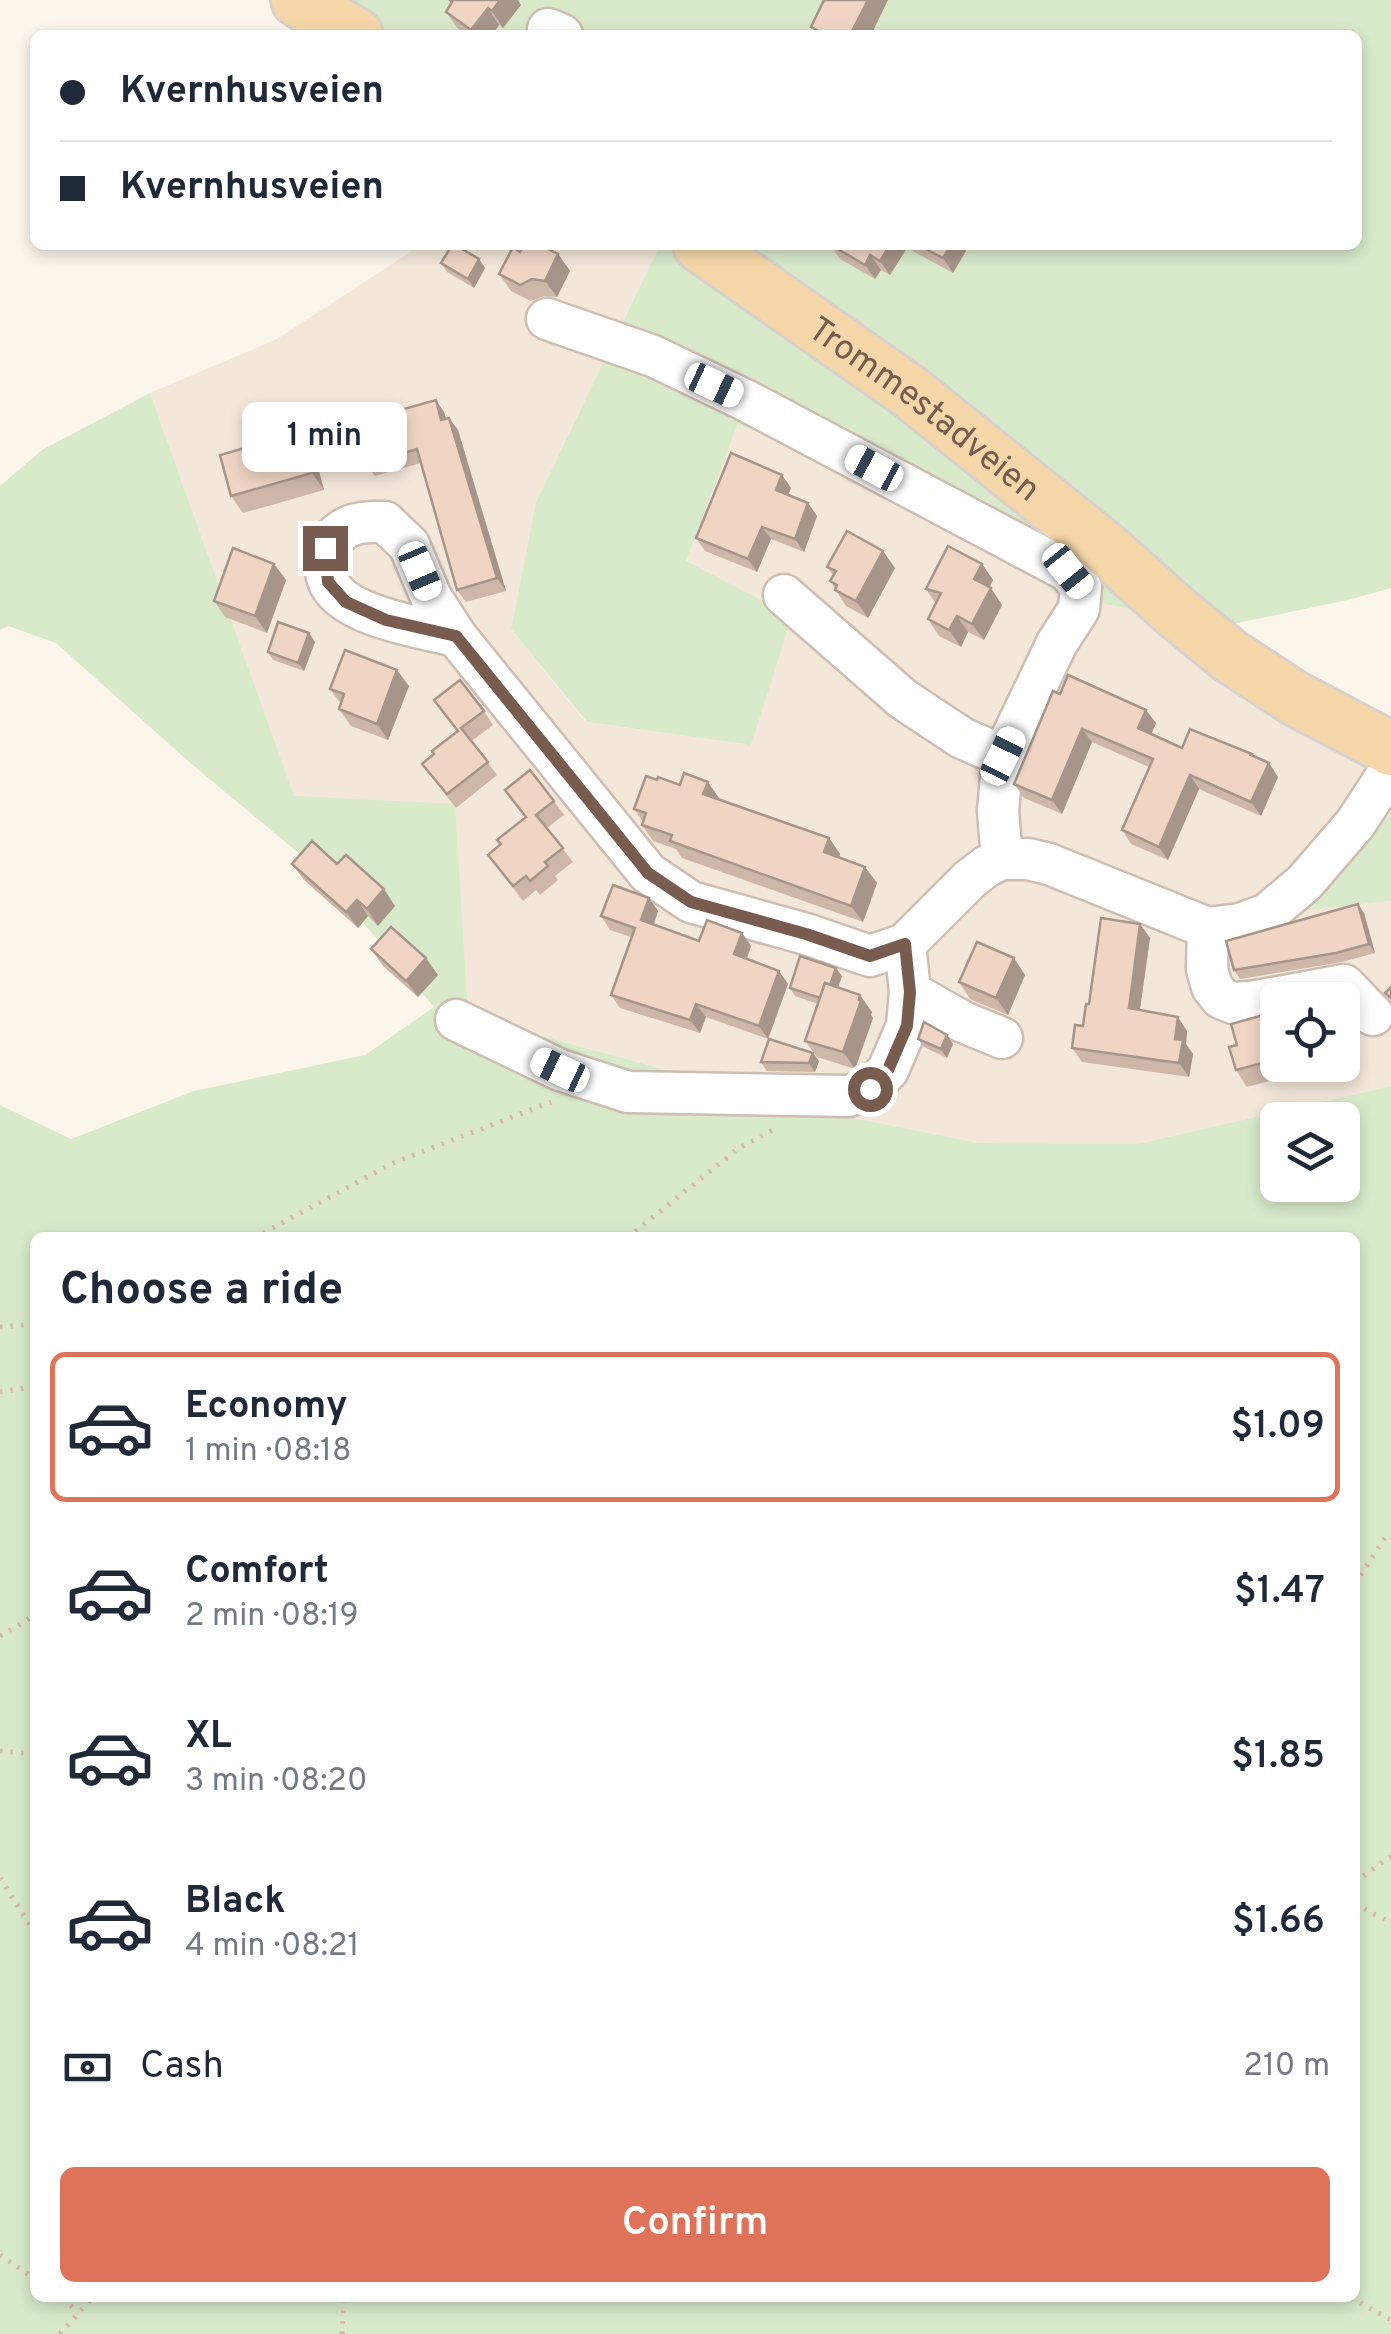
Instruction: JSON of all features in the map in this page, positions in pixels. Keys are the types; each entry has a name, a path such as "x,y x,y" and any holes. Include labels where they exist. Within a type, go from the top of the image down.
{"main road":[{"path":"298,0 348,30"},
{"name":"Trommestadveien","path":"707,250 910,392 1230,656 1296,700 1391,749"}],"street":[{"path":"547,318 653,356 745,400 1068,571 1081,587 1079,609 1057,643 1003,756 998,811 1002,859"},
{"path":"784,595 903,700 962,738 1003,756"},
{"path":"456,636 648,873 691,902 870,956 905,944 970,879 1002,859 1049,864 1208,928 1240,924 1267,914 1304,883 1355,824 1391,769"},
{"path":"1208,928 1207,969 1220,998 1233,1003 1251,1002 1344,985 1373,1015"},
{"path":"456,1020 560,1070 628,1092 848,1096 870,1089 888,1070 907,1026 910,992 905,944"},
{"path":"910,992 963,1022 1002,1038"}],"path":[{"path":"634,1232 739,1148 823,1097"},
{"path":"265,1232 393,1162 551,1102 566,1100"},
{"path":"0,1327 30,1324"},
{"path":"0,1392 30,1387"},
{"path":"1360,1575 1391,1533"},
{"path":"0,1636 30,1619"},
{"path":"0,1751 30,1754"},
{"path":"1360,1878 1391,1856"},
{"path":"0,1878 30,1925"},
{"path":"1360,1907 1391,1923"},
{"path":"0,2255 30,2276"},
{"path":"68,2302 78,2313"},
{"path":"60,2334 88,2302"},
{"path":"342,2334 344,2302"},
{"path":"1357,2302 1391,2320"}],"shaded area":[{"path":"413,250 658,250 536,502 511,629 586,722 752,745 686,561 736,425 842,457 1218,627 1391,765 1391,814 1288,911 1391,901 1391,1086 1321,1102 1260,1102 1260,1116 1137,1144 979,1143 814,1110 468,1016 294,797 150,393 277,339"}],"green space":[{"path":"339,0 1391,0 1391,588 1218,627 1057,594 937,505 842,457 737,425 686,561 792,616 751,745 587,722 511,629 536,502 658,250 1362,250 1362,30 356,30"},
{"path":"150,393 294,796 455,804 468,1016 814,1110 979,1143 1137,1144 1260,1116 1260,1202 1360,1202 1360,1102 1321,1102 1391,1086 1391,2334 0,2334 0,1105 71,1139 194,1091 365,1055 434,1007 320,871 188,761 56,643 8,626 0,630 0,486 42,450"},
{"path":"1391,814 1391,901 1287,912"}],"building":[{"path":"450,0 500,0 492,11 488,8 471,30 446,12"},
{"path":"824,0 868,0 853,30 811,27"},
{"path":"449,250 464,250 479,259 468,279 441,263"},
{"path":"511,250 550,250 558,254 545,281 532,279 520,285 499,274"},
{"path":"840,250 887,250 880,261 870,255 865,265"},
{"path":"928,250 948,250 943,258"},
{"path":"436,400 441,420 449,418 497,578 457,590 417,449 366,464 354,423"},
{"path":"301,432 312,473 231,496 220,455"},
{"path":"731,453 782,475 776,490 808,503 795,539 762,527 748,559 696,538"},
{"path":"847,531 883,551 856,601 835,590 837,585 830,581 836,571 827,567"},
{"path":"948,546 982,564 974,579 991,588 972,624 957,616 949,630 928,619 941,593 926,589"},
{"path":"233,548 274,564 255,616 214,601"},
{"path":"278,622 309,633 298,663 268,652"},
{"path":"345,650 397,670 377,724 339,709 344,694 330,689"},
{"path":"1068,675 1146,710 1138,728 1182,748 1190,729 1269,763 1251,802 1190,775 1159,847 1122,830 1153,759 1082,729 1052,800 1014,784 1053,691 1060,694"},
{"path":"460,680 484,711 461,728 488,762 447,794 422,764 458,731 434,700"},
{"path":"530,770 554,801 536,815 563,848 530,881 526,876 513,886 488,855 501,844 497,840 526,817 505,790"},
{"path":"684,773 708,782 703,794 829,838 824,852 865,867 851,906 670,841 672,835 642,825 646,813 634,809 646,776 680,785"},
{"path":"312,841 337,864 346,855 384,889 367,909 357,900 346,912 292,864"},
{"path":"613,885 649,898 641,920 699,941 707,920 742,933 734,954 779,971 759,1026 696,1004 690,1020 611,995 635,928 601,916"},
{"path":"1358,904 1369,944 1234,970 1226,941"},
{"path":"1101,918 1140,924 1129,1008 1178,1017 1175,1039 1183,1040 1179,1063 1072,1048 1075,1025 1083,1026 1089,1004"},
{"path":"391,927 426,958 406,981 371,949"},
{"path":"977,942 1014,958 996,998 959,982"},
{"path":"800,956 836,968 820,998 790,988"},
{"path":"825,983 860,995 843,1052 805,1041"},
{"path":"1260,1016 1260,1064 1236,1070 1229,1047 1237,1045 1231,1024"},
{"path":"924,1022 947,1035 941,1049 918,1039"},
{"path":"769,1039 813,1053 809,1063 761,1062"}],"route":[{"path":"325,548 328,582 346,602 386,620 456,636 648,873 691,902 870,956 905,944 910,992 907,1026 888,1070 870,1089"}]}
